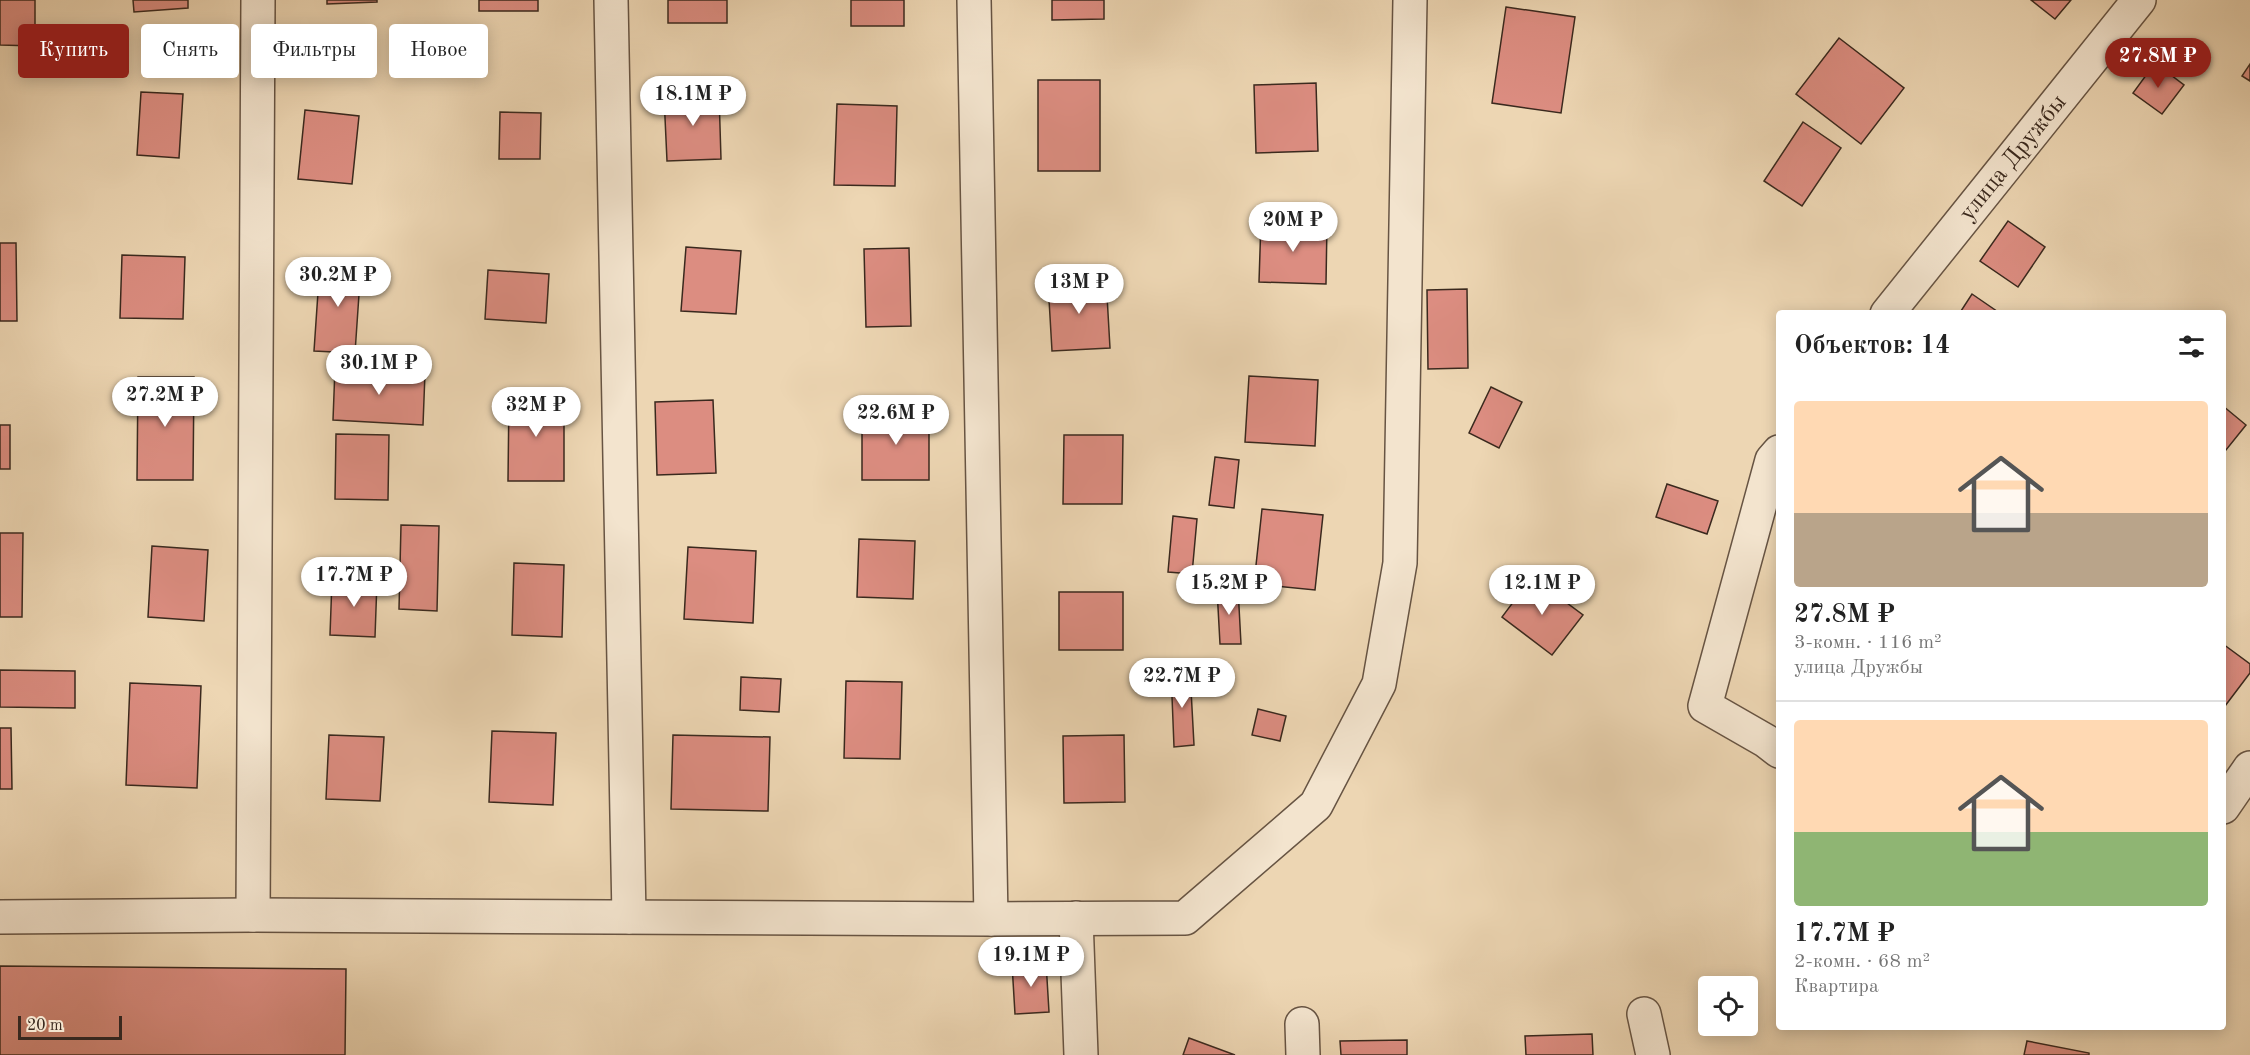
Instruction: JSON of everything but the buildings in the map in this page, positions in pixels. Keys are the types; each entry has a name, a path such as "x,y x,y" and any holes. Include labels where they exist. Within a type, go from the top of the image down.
{"street":[{"path":"253,915 258,0"},
{"path":"611,0 629,917"},
{"path":"974,0 991,919"},
{"path":"0,916 1185,918 1316,805 1379,684 1400,563 1410,0"},
{"name":"улица Дружбы","path":"1890,310 2139,0"},
{"path":"1772,746 1706,706 1773,460 1776,456"},
{"path":"2226,803 2250,768"},
{"path":"1076,918 1082,1055"},
{"path":"1644,1014 1653,1055"}]}
